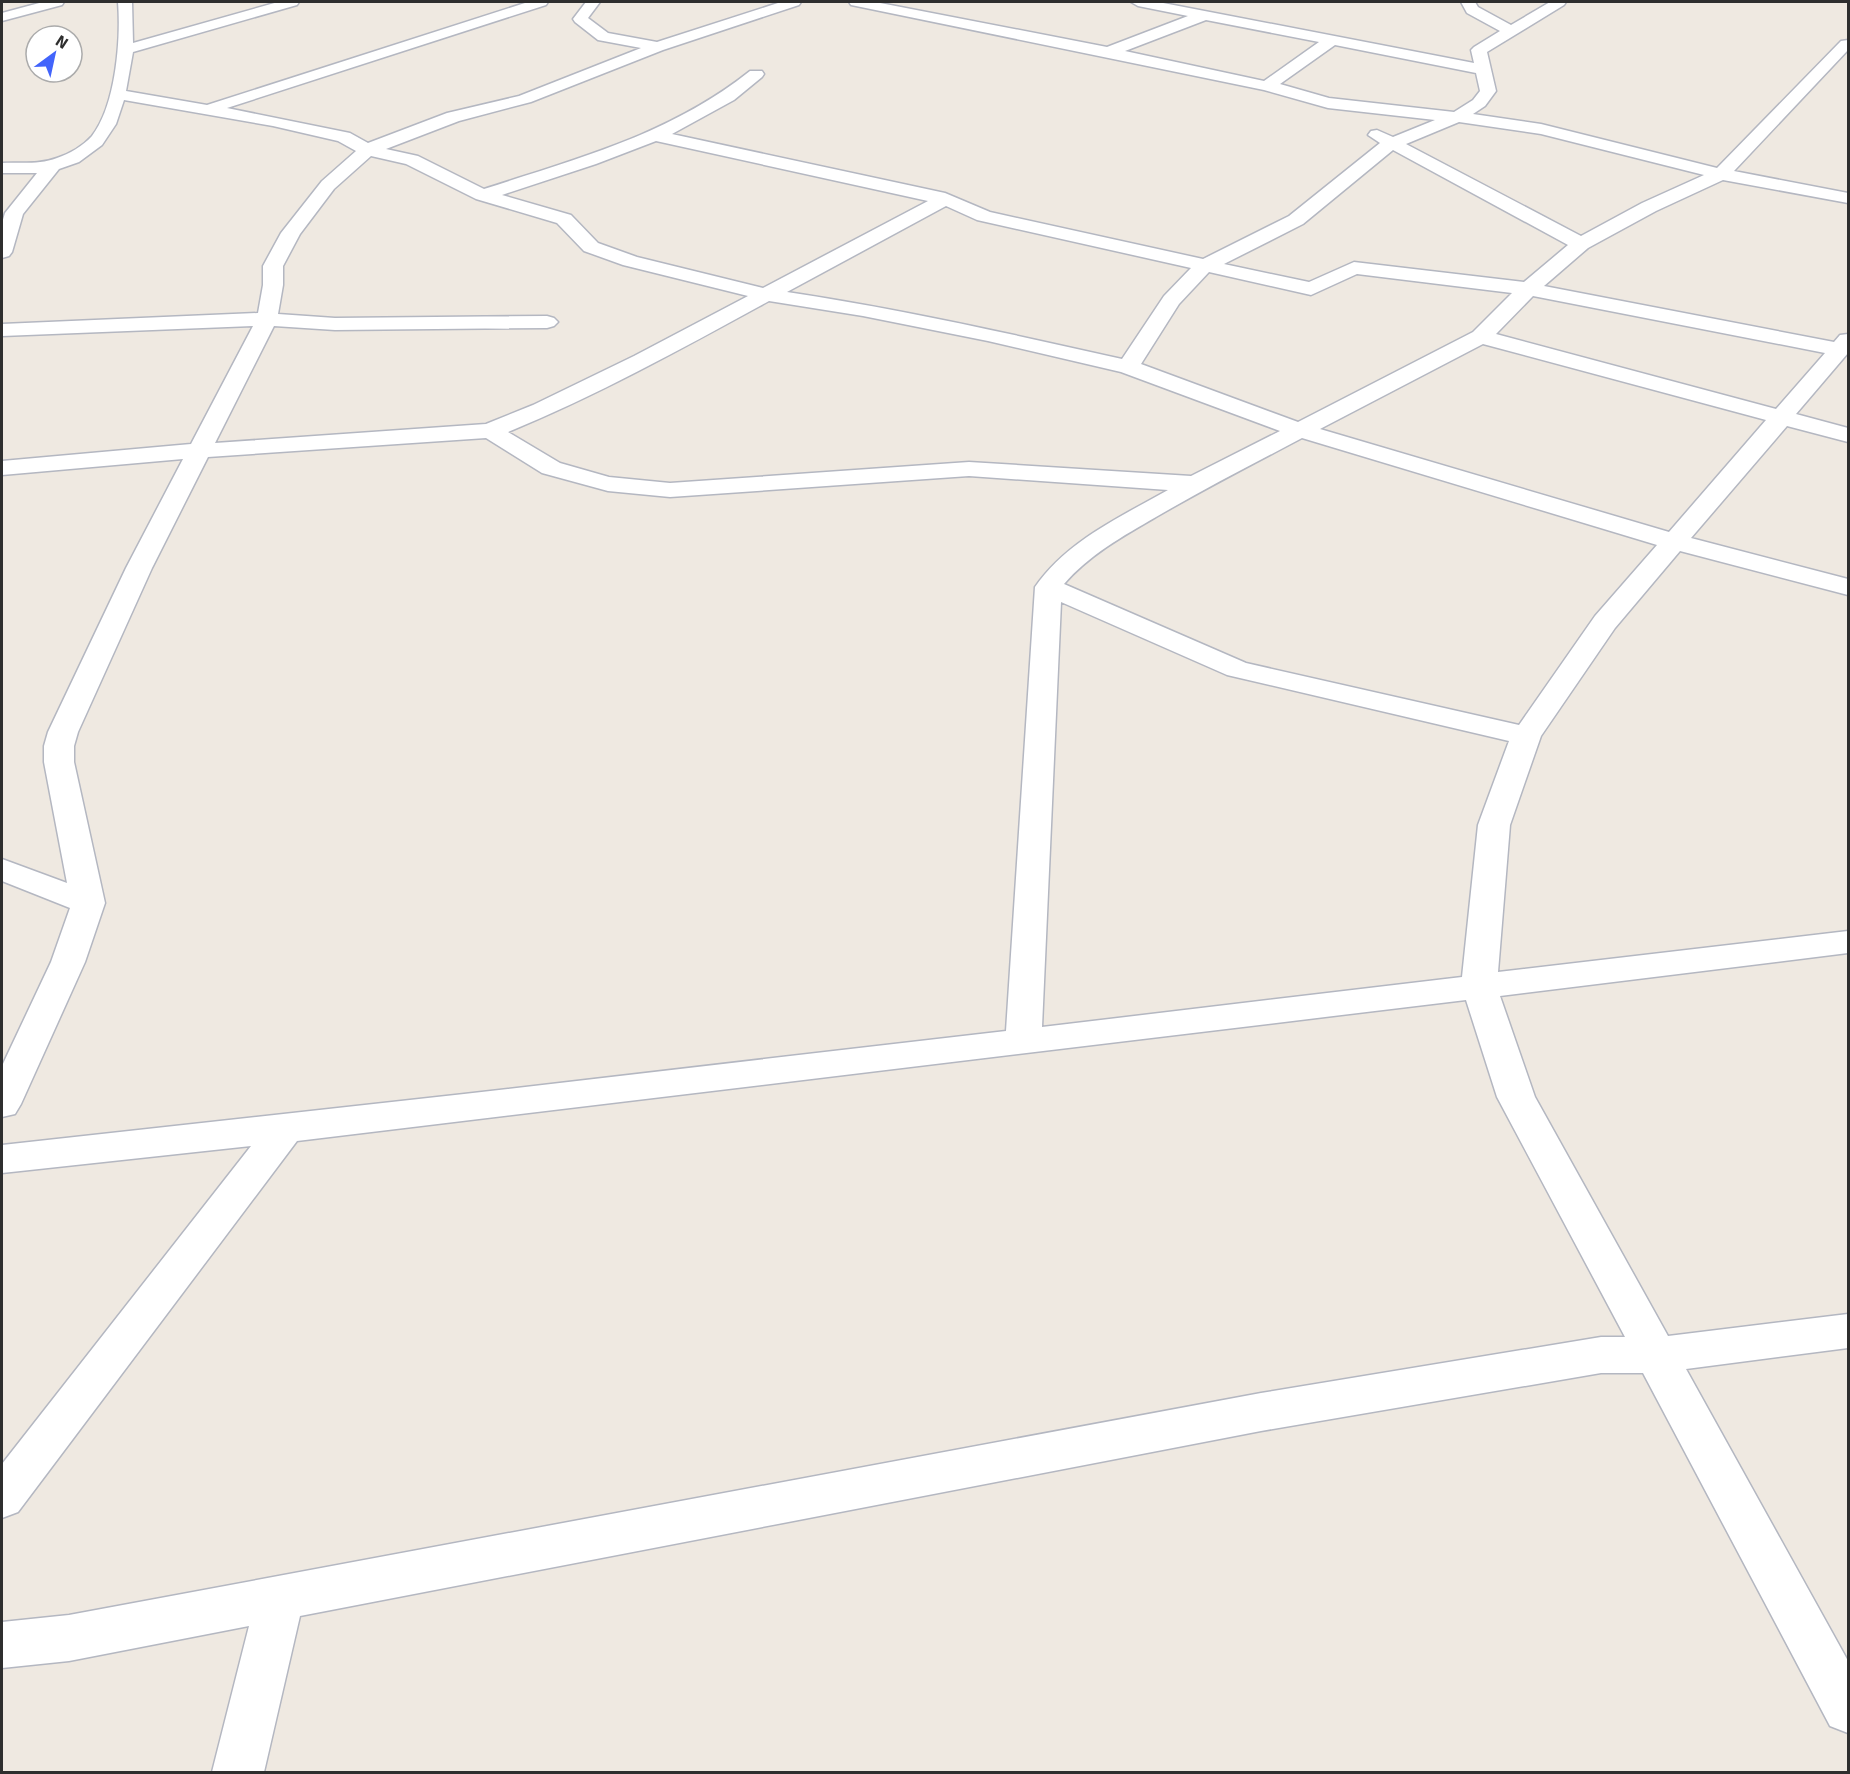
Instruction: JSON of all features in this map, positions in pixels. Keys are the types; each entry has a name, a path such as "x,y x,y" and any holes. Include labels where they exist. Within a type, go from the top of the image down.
{"street":[{"path":"7,11 57,2"},
{"path":"2,168 52,166 82,152 100,136 118,94 128,19 125,2"},
{"path":"124,50 292,2"},
{"path":"209,108 541,2"},
{"path":"593,2 580,19 603,37 658,47"},
{"path":"2,1104 68,963 88,903 59,762 59,746 139,568 267,320 273,285 273,266 291,233 328,185 367,150 453,117 525,99 658,47 794,2"},
{"path":"856,2 1268,86 1328,103 1541,129 1721,174 1848,198"},
{"path":"1138,2 1482,69"},
{"path":"1468,2 1472,10 1511,31"},
{"path":"1128,366 1171,300 1204,266 1296,220 1390,144 1457,117 1479,103 1488,91 1479,50 1556,2"},
{"path":"1108,52 1208,14"},
{"path":"1268,86 1333,39"},
{"path":"1023,1041 1048,586 1071,560 1108,534 1196,484 1480,337 1528,289 1581,244 1649,207 1721,174 1846,44"},
{"path":"483,195 656,136 734,94 756,74"},
{"path":"118,94 209,108 344,137 367,150 412,160 483,195 564,219 591,247 630,261 767,295 943,326 1128,366 1299,430 1674,542 1848,587"},
{"path":"1328,103 1390,144 1581,244"},
{"path":"656,136 945,199 984,216 1311,289 1354,268 1528,289 1844,345"},
{"path":"2,252 14,213 52,166"},
{"path":"2,468 198,451 490,431 541,410 642,361 945,199"},
{"path":"2,330 267,320 335,324 547,322"},
{"path":"1480,337 1848,435"},
{"path":"1844,345 1605,622 1526,736 1494,825 1479,986 1516,1097 1848,1709"},
{"path":"490,431 551,468 608,484 670,490 969,469 1196,484"},
{"path":"1048,586 1238,669 1526,736"},
{"path":"2,869 88,903"},
{"path":"2,1159 285,1129 1848,942"},
{"path":"2,1498 285,1129"},
{"path":"2,1645 69,1638 1261,1412 1601,1355 1657,1355 1848,1332"},
{"path":"238,1773 280,1597"}]}
